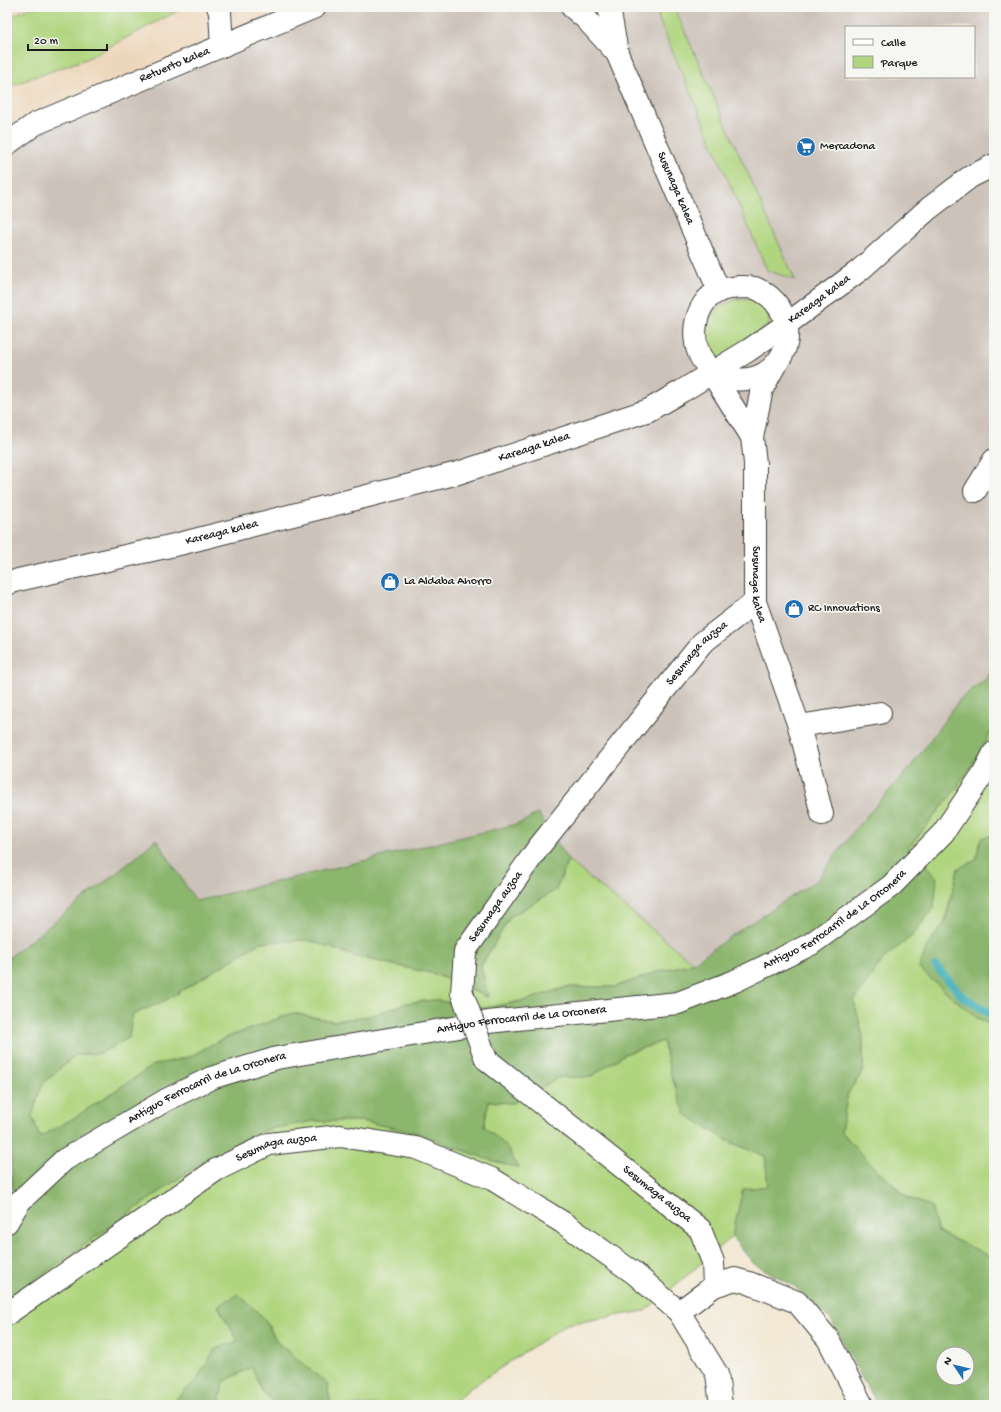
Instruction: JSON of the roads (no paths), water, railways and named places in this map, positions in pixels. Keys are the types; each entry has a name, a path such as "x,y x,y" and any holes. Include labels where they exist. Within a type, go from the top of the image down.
{"street":[{"path":"218,7 220,12 222,46"},
{"name":"Retuerto kalea","path":"35,124 315,7"},
{"path":"572,7 586,19 617,53"},
{"path":"609,7 617,53"},
{"name":"Susunaga kalea","path":"617,53 719,291"},
{"path":"7,129 35,124"},
{"path":"7,144 35,124"},
{"name":"Kareaga kalea","path":"7,584 18,580 179,544 458,473 649,410 749,350 787,324 860,270 927,210 970,177 994,165"},
{"path":"740,286 755,289 770,296 781,309 787,324 787,341 784,352 762,389 752,437 702,359 695,344 694,327 700,311 707,300 719,291 740,286"},
{"path":"711,372 728,378 744,380 762,375 775,365"},
{"name":"Susunaga kalea","path":"752,437 756,463 755,602 799,726 822,814"},
{"path":"975,491 994,460"},
{"name":"Sesumaga auzoa","path":"714,1286 713,1262 700,1229 486,1059 462,993 465,950 538,848 702,643 755,602"},
{"path":"799,726 880,713"},
{"name":"Antiguo Ferrocarril de La Orconera","path":"7,1222 19,1202 64,1160 166,1100 211,1078 277,1058 482,1023 678,1003 735,981 811,944 891,886 943,833 983,774 994,753"},
{"name":"Sesumaga auzoa","path":"7,1314 216,1170 269,1144 340,1136 416,1148 492,1179 562,1222 634,1273 680,1312 717,1374 721,1405"},
{"path":"680,1312 714,1286 735,1279 797,1302 828,1338 862,1405"}],"waterway":[{"path":"936,966 962,996 994,1016"}],"place":[{"name":"Mercadona","path":"806,147"},
{"name":"La Aldaba Ahorro","path":"390,582"},
{"name":"RC Innovations","path":"794,609"}]}
